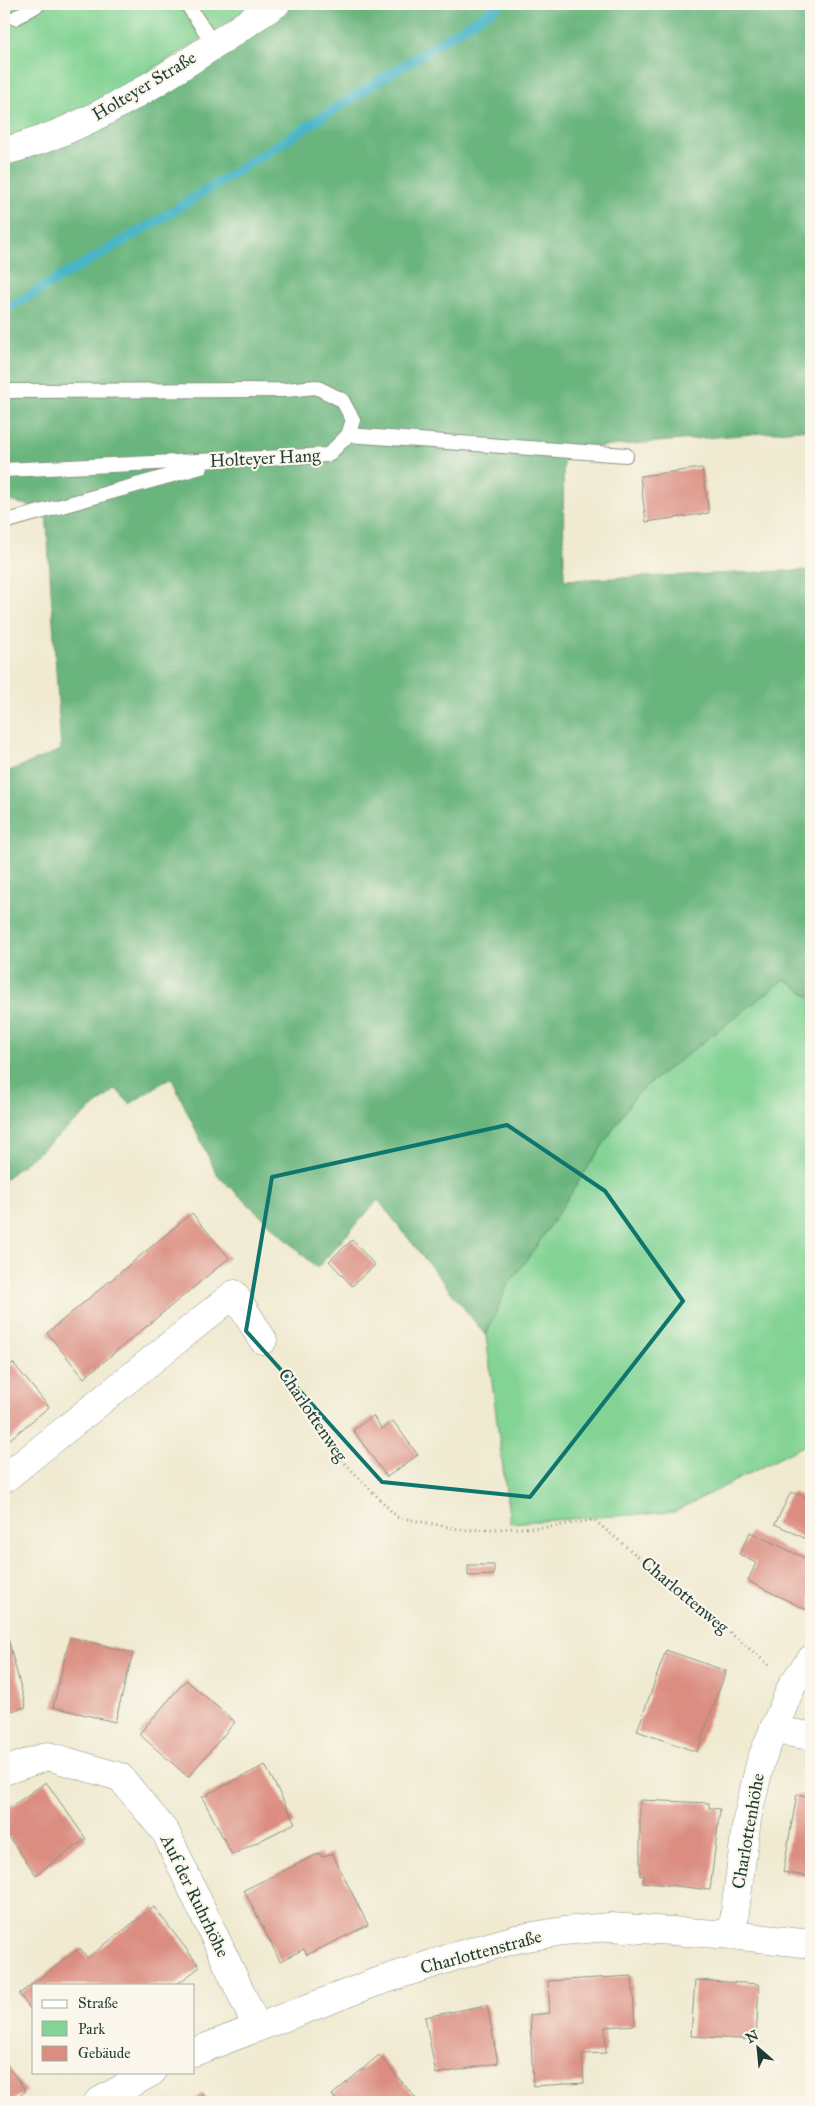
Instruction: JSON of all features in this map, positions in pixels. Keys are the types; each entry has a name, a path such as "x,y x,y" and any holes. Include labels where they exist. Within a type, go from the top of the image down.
{"street":[{"name":"Holteyer Straße","path":"4,150 30,144 83,122 148,86 276,4"},
{"path":"4,1479 234,1294 263,1340"},
{"name":"Charlottenhöhe","path":"732,1935 747,1820 761,1760 792,1685 811,1660"},
{"path":"773,1730 811,1736"},
{"name":"Auf der Ruhrhöhe","path":"4,1771 48,1756 120,1777 166,1833 257,2027"},
{"name":"Charlottenstraße","path":"195,2052 380,1981 516,1939 563,1931 610,1927 732,1935 811,1944"},
{"path":"98,2102 148,2074"}],"lane":[{"path":"15,18 39,4"},
{"path":"187,4 214,45"},
{"path":"4,391 286,390 316,387 342,400 353,420 348,435 626,455"},
{"name":"Holteyer Hang","path":"4,470 328,455 348,435"},
{"path":"4,522 226,460"}],"path":[{"name":"Charlottenweg","path":"263,1340 333,1451 397,1517 464,1530 550,1527 594,1520 792,1685"}],"highlighted area":[{"path":"507,1125 605,1191 683,1301 530,1497 382,1482 246,1331 272,1177"}],"green space":[{"path":"4,4 258,4 80,112 4,140"},
{"path":"293,4 811,4 811,429 563,450 564,580 811,570 811,998 785,979 637,1093 531,1254 507,1286 486,1336 378,1200 317,1268 217,1175 171,1077 130,1104 116,1089 4,1180 4,773 61,750 46,509 4,500 4,159 248,33"},
{"path":"785,979 811,998 811,1442 674,1512 510,1523 486,1336 507,1286 531,1254 637,1093"}],"building":[{"path":"702,468 709,513 646,522 640,476"},
{"path":"192,1213 229,1258 84,1378 47,1333"},
{"path":"352,1240 375,1265 352,1286 329,1261"},
{"path":"13,1363 49,1407 4,1444 4,1371"},
{"path":"373,1416 382,1429 393,1421 418,1455 387,1477 353,1430"},
{"path":"791,1492 811,1499 811,1541 775,1524"},
{"path":"750,1532 811,1561 811,1612 748,1581 756,1563 739,1554"},
{"path":"468,1565 494,1565 494,1575 468,1576"},
{"path":"7,1635 26,1707 4,1713 4,1636"},
{"path":"70,1637 133,1653 115,1722 53,1707"},
{"path":"666,1650 726,1671 697,1752 637,1731"},
{"path":"186,1680 235,1722 188,1777 139,1734"},
{"path":"265,1765 295,1823 232,1855 202,1797"},
{"path":"46,1782 86,1839 36,1875 4,1830 4,1812"},
{"path":"797,1794 811,1797 811,1884 809,1884 810,1877 783,1872"},
{"path":"640,1800 709,1803 709,1808 720,1809 710,1890 643,1882 644,1875 640,1876"},
{"path":"320,1853 322,1857 332,1853 368,1925 307,1955 304,1949 280,1961 244,1890"},
{"path":"154,1907 200,1967 177,1984 32,1984 80,1948 87,1958"},
{"path":"632,1976 635,2025 605,2027 606,2053 582,2054 584,2083 533,2086 530,2015 550,2013 548,1981"},
{"path":"695,1980 759,1984 756,2040 691,2036"},
{"path":"32,1984 32,2011 19,1994"},
{"path":"487,2005 498,2063 436,2074 425,2017"},
{"path":"379,2055 419,2102 338,2102 332,2095"},
{"path":"4,2061 26,2091 11,2102 4,2102"},
{"path":"202,2093 209,2102 191,2102"}],"waterway":[{"path":"4,310 164,217 501,4"}]}
